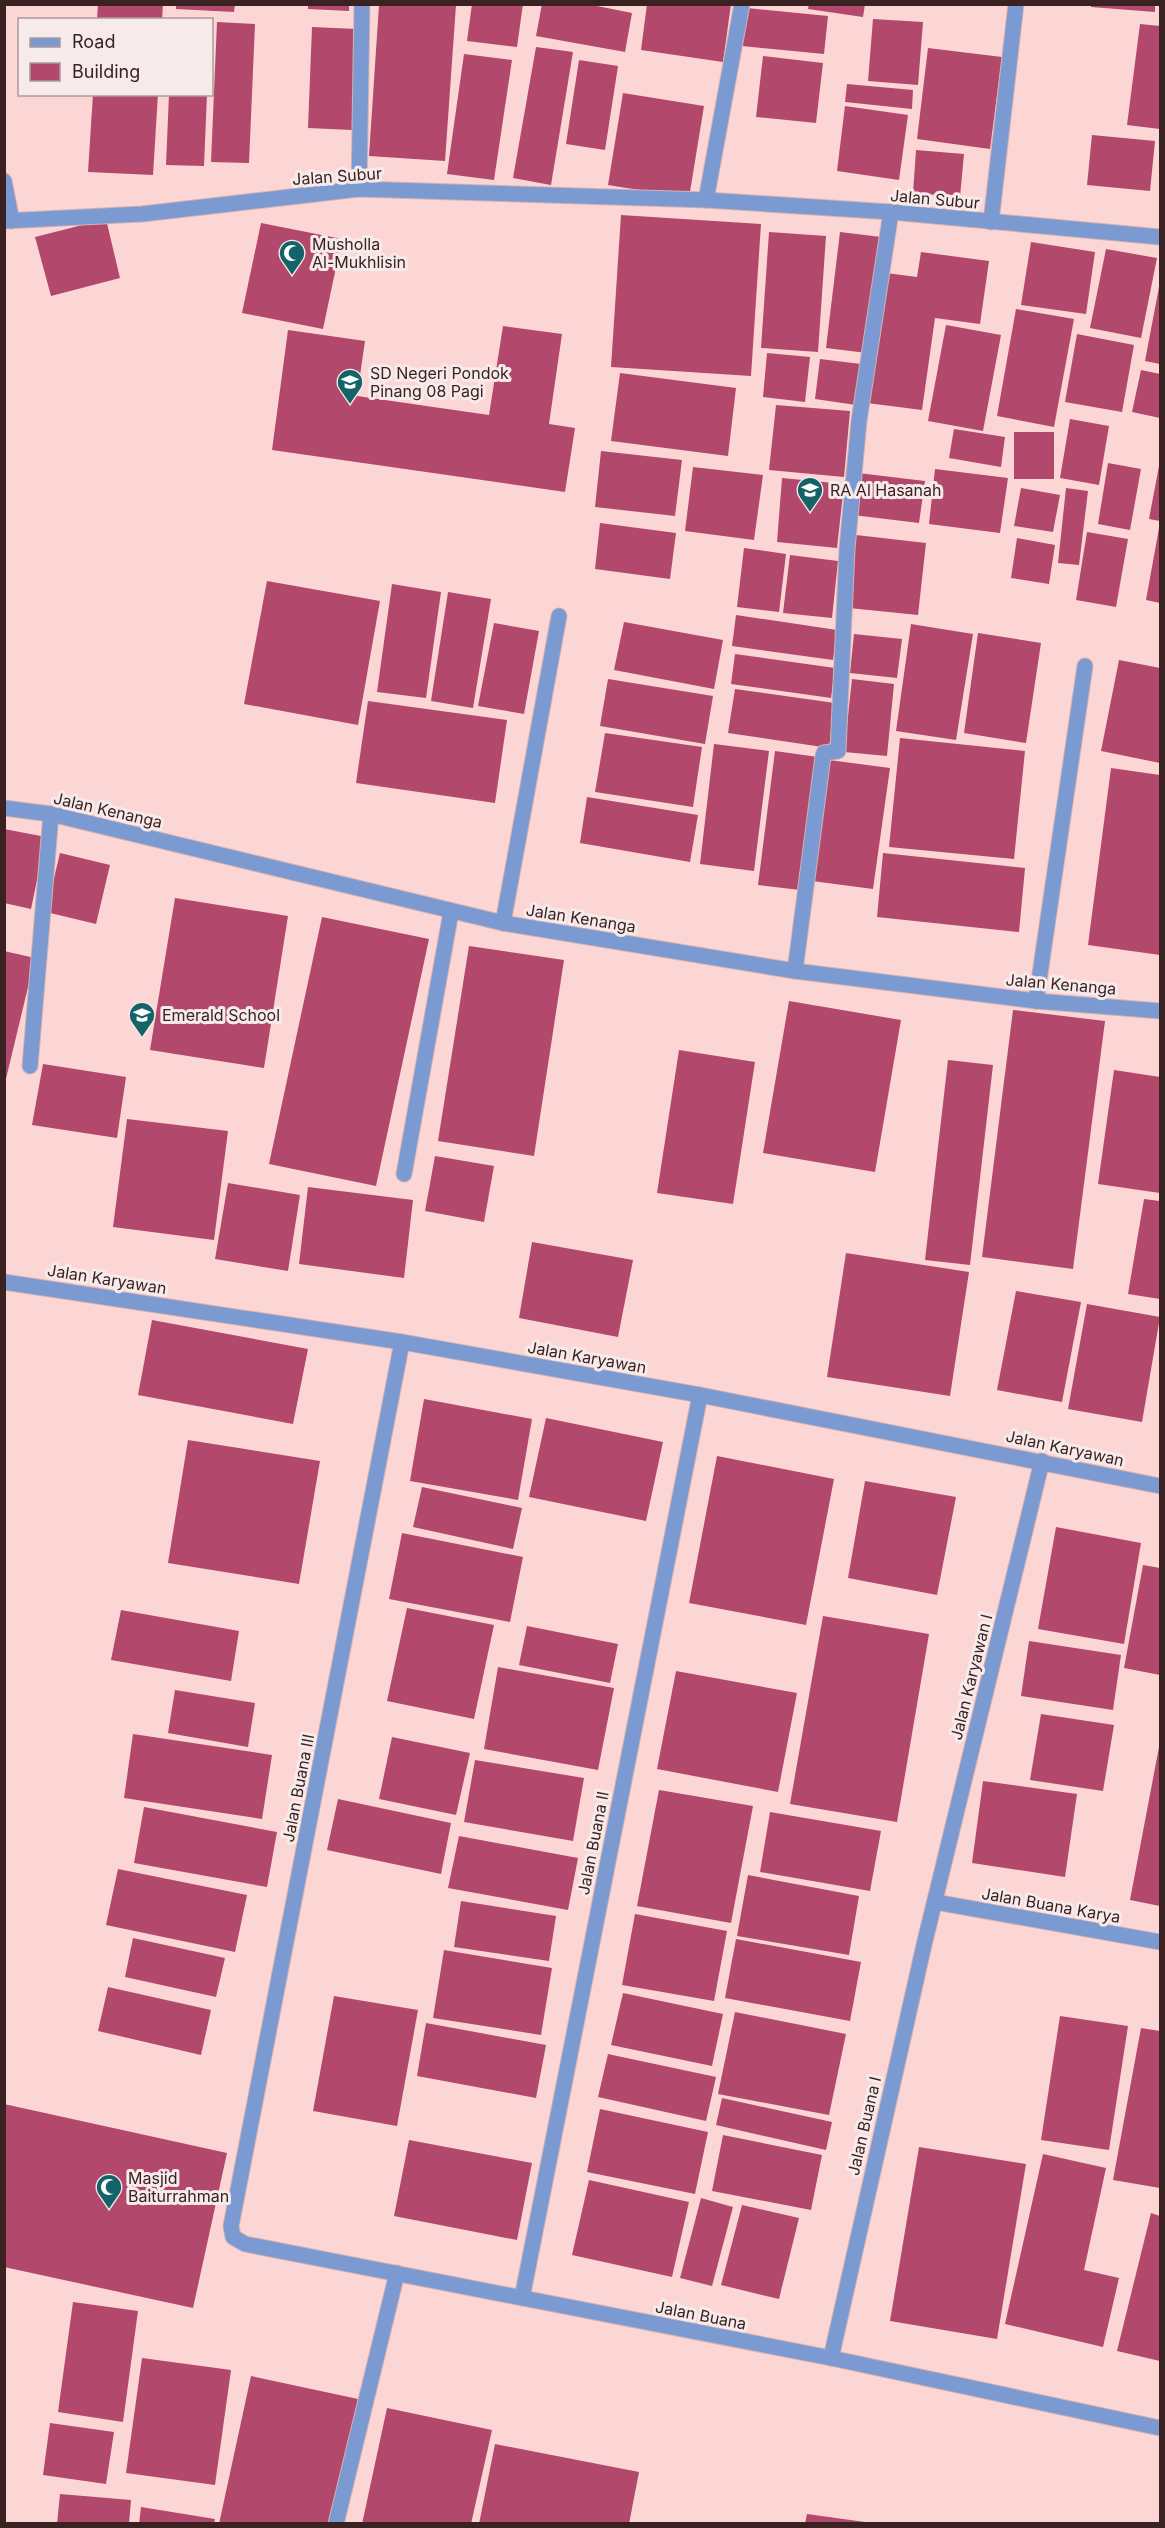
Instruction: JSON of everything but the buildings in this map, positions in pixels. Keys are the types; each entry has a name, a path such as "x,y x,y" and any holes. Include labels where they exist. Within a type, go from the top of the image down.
{"street":[{"path":"359,189 362,4"},
{"path":"706,200 742,4"},
{"path":"991,222 1016,4"},
{"name":"Jalan Subur","path":"4,181 8,221 142,214 359,189 706,200 891,212 1161,237"},
{"path":"795,971 823,756 824,753 838,751 847,549 859,421 891,212"},
{"path":"503,923 559,616"},
{"path":"1036,1001 1085,666"},
{"name":"Jalan Kenanga","path":"4,808 51,814 503,923 795,971 1036,1001 1161,1011"},
{"path":"30,1066 51,814"},
{"path":"404,1174 451,912"},
{"name":"Jalan Karyawan","path":"4,1282 402,1342 700,1395 1161,1486"},
{"name":"Jalan Buana III","path":"235,2240 231,2226 402,1342"},
{"name":"Jalan Buana II","path":"522,2298 700,1395"},
{"name":"Jalan Karyawan I","path":"934,1902 1042,1461"},
{"name":"Jalan Buana Karya","path":"934,1902 1161,1942"},
{"name":"Jalan Buana I","path":"831,2358 934,1902"},
{"name":"Jalan Buana","path":"235,2240 831,2358 1161,2428"},
{"path":"336,2523 396,2273"}],"place":[{"name":"Musholla Al-Mukhlisin","path":"292,276"},
{"name":"SD Negeri Pondok Pinang 08 Pagi","path":"350,405"},
{"name":"RA Al Hasanah","path":"810,513"},
{"name":"Emerald School","path":"142,1038"},
{"name":"Masjid Baiturrahman","path":"109,2210"}]}
